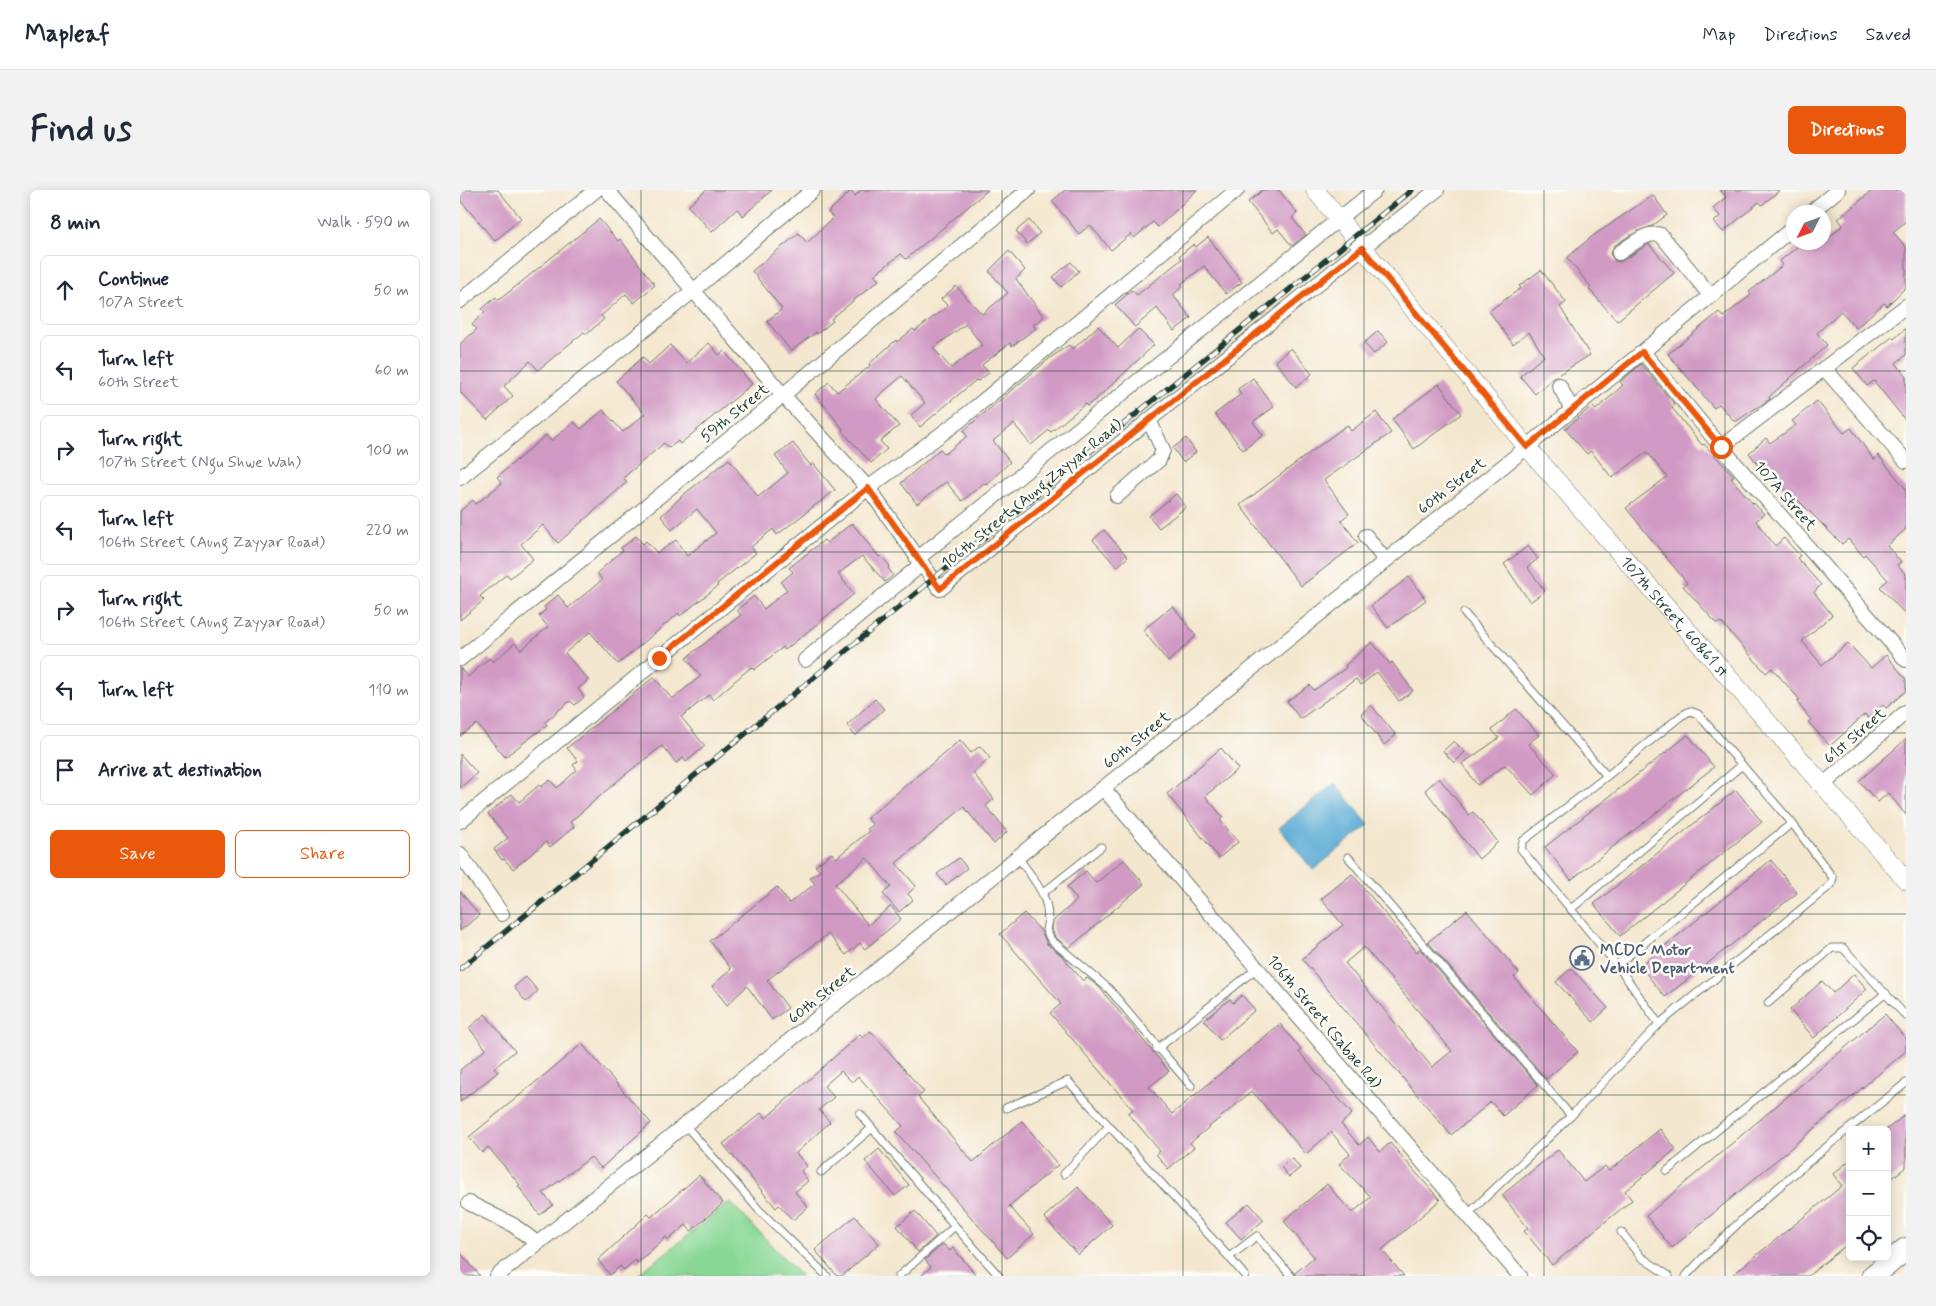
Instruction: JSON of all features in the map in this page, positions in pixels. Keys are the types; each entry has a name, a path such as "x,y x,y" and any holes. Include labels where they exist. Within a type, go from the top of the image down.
{"main road":[{"path":"1873,1276 1906,1249"}],"street":[{"path":"460,300 596,190"},
{"name":"106th Street (Aung Zayyar Road)","path":"607,190 783,395 868,488 940,589 1362,248 1437,190"},
{"path":"460,478 693,291 813,190"},
{"name":"59th Street","path":"460,659 783,395 1028,190"},
{"path":"460,821 868,488 959,421 1237,190"},
{"name":"107th Street, 60&61 st","path":"1315,190 1527,447 1824,784 1906,880"},
{"path":"805,660 920,561 1338,218 1375,190"},
{"path":"1820,205 1838,190"},
{"path":"1619,253 1645,235 1654,233 1661,235 1710,295"},
{"name":"60th Street","path":"498,1276 1527,447 1786,233"},
{"path":"1721,447 1906,306"},
{"name":"107A Street","path":"1642,352 1721,447 1906,660"},
{"path":"1824,368 1906,461"},
{"path":"1559,385 1572,410"},
{"path":"1117,496 1159,460 1163,450 1148,420"},
{"path":"1366,536 1385,560"},
{"name":"61st Street","path":"1824,784 1906,712"},
{"name":"106th Street (Sabae Rd)","path":"1104,788 1520,1276"},
{"path":"460,854 502,914"},
{"path":"469,1203 513,1225 537,1243"}],"lane":[{"path":"1464,613 1607,776"},
{"path":"1467,1215 1572,1116 1659,1024 1831,885 1833,878 1828,869 1792,823 1706,722 1698,714 1690,711 1523,841 1521,848 1618,965 1659,1024"},
{"path":"1571,909 1742,765"},
{"path":"1618,965 1792,823"},
{"path":"1043,893 1101,847"},
{"path":"1018,857 1043,893 1050,916 1046,930 1051,940 1108,990 1191,1086"},
{"path":"1348,857 1572,1116"},
{"path":"1768,1003 1832,948 1843,948 1906,1016"},
{"path":"1158,1049 1257,968"},
{"path":"1667,1171 1886,993"},
{"path":"1006,1108 1068,1081 1245,1276"},
{"path":"1686,1276 1742,1222 1838,1138 1906,1083"},
{"path":"860,1114 999,1276"},
{"path":"686,1126 760,1210 827,1276"},
{"path":"1064,1174 1109,1126"},
{"path":"821,1172 872,1128"},
{"path":"899,1276 955,1226"},
{"path":"1621,1232 1641,1256 1669,1276"},
{"path":"1229,1257 1256,1236 1291,1276"}],"green space":[{"path":"730,1202 801,1276 636,1276"}],"water":[{"path":"1335,783 1369,825 1313,870 1279,828"}],"building":[{"path":"460,190 498,190 521,218 495,241 460,200"},
{"path":"706,190 772,190 743,216 737,209 712,232 688,206"},
{"path":"861,190 988,190 906,259 901,254 874,275 879,280 831,319 833,321 817,334 816,332 791,351 767,321 782,309 752,271 799,233 807,243 833,218 828,212 851,191 855,196"},
{"path":"1065,190 1197,190 1158,227 1153,222 1134,238 1131,234 1111,250 1090,225 1079,234 1052,201"},
{"path":"1263,190 1279,190 1297,213 1292,218 1306,235 1292,246 1278,229 1273,233 1248,202"},
{"path":"1720,190 1780,190 1762,205 1759,202 1723,232 1714,222 1720,216 1713,208 1726,197"},
{"path":"1873,190 1906,190 1906,221 1893,232 1906,247 1906,287 1887,306 1884,303 1856,328 1841,311 1817,333 1827,345 1769,397 1770,399 1735,422 1719,404 1714,408 1668,354 1719,312 1723,317 1751,295 1749,292 1783,265 1780,261 1793,250 1831,250 1831,236 1843,225 1838,219"},
{"path":"1653,195 1667,215 1652,226 1629,236 1614,246 1610,254 1615,261 1620,262 1649,244 1674,273 1617,321 1589,289 1591,287 1567,258 1590,238"},
{"path":"599,219 618,241 620,239 655,285 634,303 626,294 601,316 604,319 587,334 584,332 538,370 530,361 504,386 513,396 487,420 460,392 460,344 477,329 472,324 485,312 482,309 496,297 499,300"},
{"path":"1029,220 1040,233 1027,244 1016,231"},
{"path":"1208,237 1242,282 1226,294 1204,266 1181,284 1183,286 1173,295 1191,318 1174,331 1157,308 1135,327 1115,305 1132,290 1137,295 1182,259 1179,256 1194,244 1196,247"},
{"path":"1009,251 1025,270 1016,279 1044,317 1033,325 1036,328 1012,346 1010,343 982,365 989,373 978,381 976,380 920,427 911,415 925,403 902,376 876,399 899,426 880,441 887,449 871,463 842,431 843,429 815,394 829,382 837,392 870,366 869,364 896,340 897,342 913,329 915,331 948,306 941,299 956,286 982,314 1008,293 989,271","holes":["966,324 982,345 951,368 933,348"]},
{"path":"1071,262 1079,271 1061,287 1053,277"},
{"path":"1541,270 1566,302 1560,307 1590,355 1553,378 1535,394 1520,376 1544,356 1529,332 1513,344 1489,311 1521,288 1519,286"},
{"path":"1098,326 1118,348 1138,329 1154,345 1103,393 1087,406 1085,404 1051,432 1049,430 1031,445 1014,424 993,441 1010,462 986,485 984,483 962,501 946,482 917,504 901,483 940,449 945,454 967,436 963,431 1050,358 1069,345 1073,349"},
{"path":"1906,328 1906,355 1896,363 1906,376 1906,421 1874,381 1867,386 1853,368 1892,337 1894,339"},
{"path":"1378,331 1388,342 1374,354 1364,343"},
{"path":"709,343 719,355 724,351 752,384 680,444 678,441 669,448 664,443 623,478 627,482 558,543 543,525 521,544 533,559 510,578 507,574 480,596 484,600 460,620 460,511 473,500 476,504 502,483 497,477 546,435 551,441 574,422 581,429 603,410 623,432 645,414 616,381 643,357 649,364 670,345 686,363"},
{"path":"1291,348 1312,374 1296,387 1275,361"},
{"path":"1641,364 1675,405 1672,408 1702,445 1704,444 1734,476 1731,478 1764,514 1756,521 1775,546 1784,538 1800,556 1797,558 1821,585 1814,592 1832,615 1802,641 1822,665 1848,643 1871,668 1886,655 1906,679 1906,691 1886,708 1883,705 1868,718 1865,714 1830,746 1808,722 1811,720 1797,702 1800,700 1772,668 1766,673 1721,622 1717,624 1683,586 1687,583 1626,508 1667,477 1647,452 1612,478 1591,451 1587,454 1565,429 1592,406 1596,410 1623,385 1620,382"},
{"path":"1253,378 1274,407 1253,422 1263,435 1243,450 1215,414 1241,394 1238,389"},
{"path":"1439,384 1461,414 1414,449 1392,419"},
{"path":"1817,401 1844,433 1851,428 1874,460 1878,455 1906,489 1906,529 1887,546 1901,562 1897,565 1906,575 1906,615 1880,587 1888,580 1865,554 1863,556 1848,539 1842,544 1793,495 1790,497 1772,474 1768,477 1749,453 1766,438 1770,443 1796,425 1792,421"},
{"path":"1376,412 1391,433 1324,480 1349,514 1341,520 1358,543 1301,586 1240,505 1347,425 1351,431"},
{"path":"1186,438 1196,452 1183,462 1173,448"},
{"path":"793,443 811,466 813,463 835,490 777,535 773,529 751,547 756,553 717,584 718,586 680,616 679,613 618,664 590,632 565,653 588,680 578,689 584,697 575,705 570,701 545,722 547,725 505,757 477,724 460,736 460,668 468,677 489,658 493,662 515,643 521,650 548,627 539,616 546,609 544,607 558,595 568,608 602,580 597,573 623,550 621,548 636,536 643,544 646,541 657,553 676,540 687,556 716,533 697,509 672,530 661,516 683,495 729,459 758,497 788,473 775,456"},
{"path":"1176,494 1186,507 1159,528 1149,516"},
{"path":"852,523 879,557 881,556 890,566 888,568 893,575 885,582 862,556 838,574 854,594 785,650 783,647 754,670 751,667 713,700 709,695 681,717 705,746 686,762 683,758 676,763 662,746 622,777 570,822 574,827 550,847 546,842 513,869 504,859 502,860 494,849 508,838 488,814 512,794 519,802 539,785 541,787 550,780 557,788 577,770 573,765 578,761 567,748 654,677 672,699 701,676 686,658 741,615 737,610 754,596 764,609 787,590 781,582 793,572 789,568 824,540 827,543"},
{"path":"1104,530 1128,557 1117,567 1093,540"},
{"path":"1528,546 1538,559 1527,567 1545,591 1530,602 1504,564"},
{"path":"1409,577 1426,600 1388,628 1371,606"},
{"path":"1173,606 1196,636 1168,662 1143,630"},
{"path":"1372,642 1390,664 1392,662 1413,691 1399,701 1377,672 1361,685 1356,679 1300,719 1287,701 1310,685 1314,690 1346,668 1345,666"},
{"path":"875,699 884,709 855,736 847,725"},
{"path":"1371,705 1396,735 1384,745 1361,714"},
{"path":"1516,709 1539,735 1528,744 1556,774 1533,795 1505,765 1477,785 1462,764 1499,738 1492,730"},
{"path":"1688,735 1714,767 1571,880 1545,847"},
{"path":"1906,739 1906,815 1888,793 1878,802 1859,781"},
{"path":"960,740 971,753 980,746 990,758 973,773 994,799 986,806 1007,832 994,844 964,807 896,863 916,886 908,894 913,900 899,912 883,894 891,887 867,858 835,884 868,925 891,906 901,919 865,949 860,943 846,955 828,934 767,980 788,1008 772,1020 747,986 727,1005 712,986 731,969 710,941 777,887 789,903 815,884 810,878 820,871 815,866 832,853 836,858 869,831 867,829 873,825 867,818"},
{"path":"1454,741 1465,752 1454,763 1443,751"},
{"path":"1221,748 1238,769 1205,796 1223,817 1220,820 1238,842 1219,858 1167,794"},
{"path":"460,754 477,773 460,788"},
{"path":"1439,778 1469,815 1473,812 1498,842 1479,859 1425,790"},
{"path":"1736,790 1762,822 1620,936 1594,904"},
{"path":"959,858 967,868 946,885 937,874"},
{"path":"1124,860 1144,884 1069,948 1055,937 1052,929 1053,921 1077,900 1067,887 1086,871 1096,883"},
{"path":"1771,860 1797,893 1665,997 1640,966"},
{"path":"1352,874 1417,952 1420,949 1538,1085 1503,1116 1491,1102 1451,1135 1302,959 1343,925 1321,899","holes":["1364,947 1452,1051 1432,1067 1345,963"]},
{"path":"460,891 479,915 460,931"},
{"path":"1467,910 1519,973 1514,977 1578,1052 1546,1079 1428,942"},
{"path":"1024,913 1041,931 1047,944 1061,955 1083,981 1087,978 1098,986 1169,1071 1149,1087 1172,1114 1280,1024 1301,1050 1299,1052 1352,1114 1341,1124 1359,1145 1368,1137 1380,1152 1390,1143 1440,1200 1382,1250 1404,1276 1296,1276 1295,1273 1314,1257 1284,1221 1327,1184 1352,1213 1371,1197 1339,1164 1350,1154 1331,1132 1306,1154 1252,1091 1190,1143 1194,1147 1168,1169 1156,1154 1160,1151 1128,1113 1133,1110 1050,1013 1061,1004 1000,934"},
{"path":"1571,968 1608,1008 1593,1022 1556,982"},
{"path":"1854,974 1867,989 1814,1038 1790,1010 1822,981 1833,993"},
{"path":"526,977 538,991 526,1002 514,987"},
{"path":"1242,995 1255,1010 1220,1040 1204,1020 1230,999 1233,1003"},
{"path":"485,1014 515,1051 494,1068 498,1072 460,1102 460,1070 486,1049 469,1028"},
{"path":"1885,1014 1906,1039 1906,1051 1672,1248 1646,1216"},
{"path":"871,1031 924,1092 918,1097 973,1162 1022,1121 1058,1165 1009,1206 1034,1234 1007,1258 896,1132 903,1126 858,1076 852,1082 841,1071 824,1086 834,1097 819,1110 830,1122 796,1153 807,1166 801,1171 808,1181 795,1192 808,1207 793,1220 779,1205 776,1208 723,1144 761,1113 766,1118 860,1034 863,1038"},
{"path":"582,1044 651,1123 601,1168 591,1157 543,1193 553,1205 540,1215 518,1186 520,1185 488,1147 482,1153 469,1137"},
{"path":"1906,1114 1906,1167 1891,1179 1891,1126"},
{"path":"1660,1129 1676,1149 1625,1191 1632,1200 1552,1265 1524,1231 1528,1228 1502,1195 1558,1150 1584,1182 1605,1166 1609,1171"},
{"path":"879,1149 909,1185 895,1196 865,1161"},
{"path":"1292,1158 1300,1168 1289,1177 1281,1167"},
{"path":"1846,1163 1846,1245 1808,1276 1731,1276 1842,1186 1833,1174"},
{"path":"699,1175 723,1203 691,1231 686,1225 668,1240 666,1237 637,1263 635,1260 624,1270 620,1266 610,1275 598,1260 648,1214 651,1217"},
{"path":"1078,1187 1112,1225 1078,1255 1044,1217"},
{"path":"1249,1203 1264,1220 1241,1239 1226,1222"},
{"path":"915,1211 936,1236 918,1252 897,1226"},
{"path":"855,1216 879,1244 842,1276 837,1276 815,1250"},
{"path":"943,1244 950,1251 953,1248 977,1276 921,1276 931,1267 925,1260"},
{"path":"460,1252 480,1276 460,1276"}],"railway":[{"path":"460,969 933,579 1412,190"}],"place":[{"name":"MCDC Motor Vehicle Department","path":"1582,958"}],"route":[{"path":"659,658 868,488 940,589 1362,248 1527,447 1642,352 1721,447"}]}
